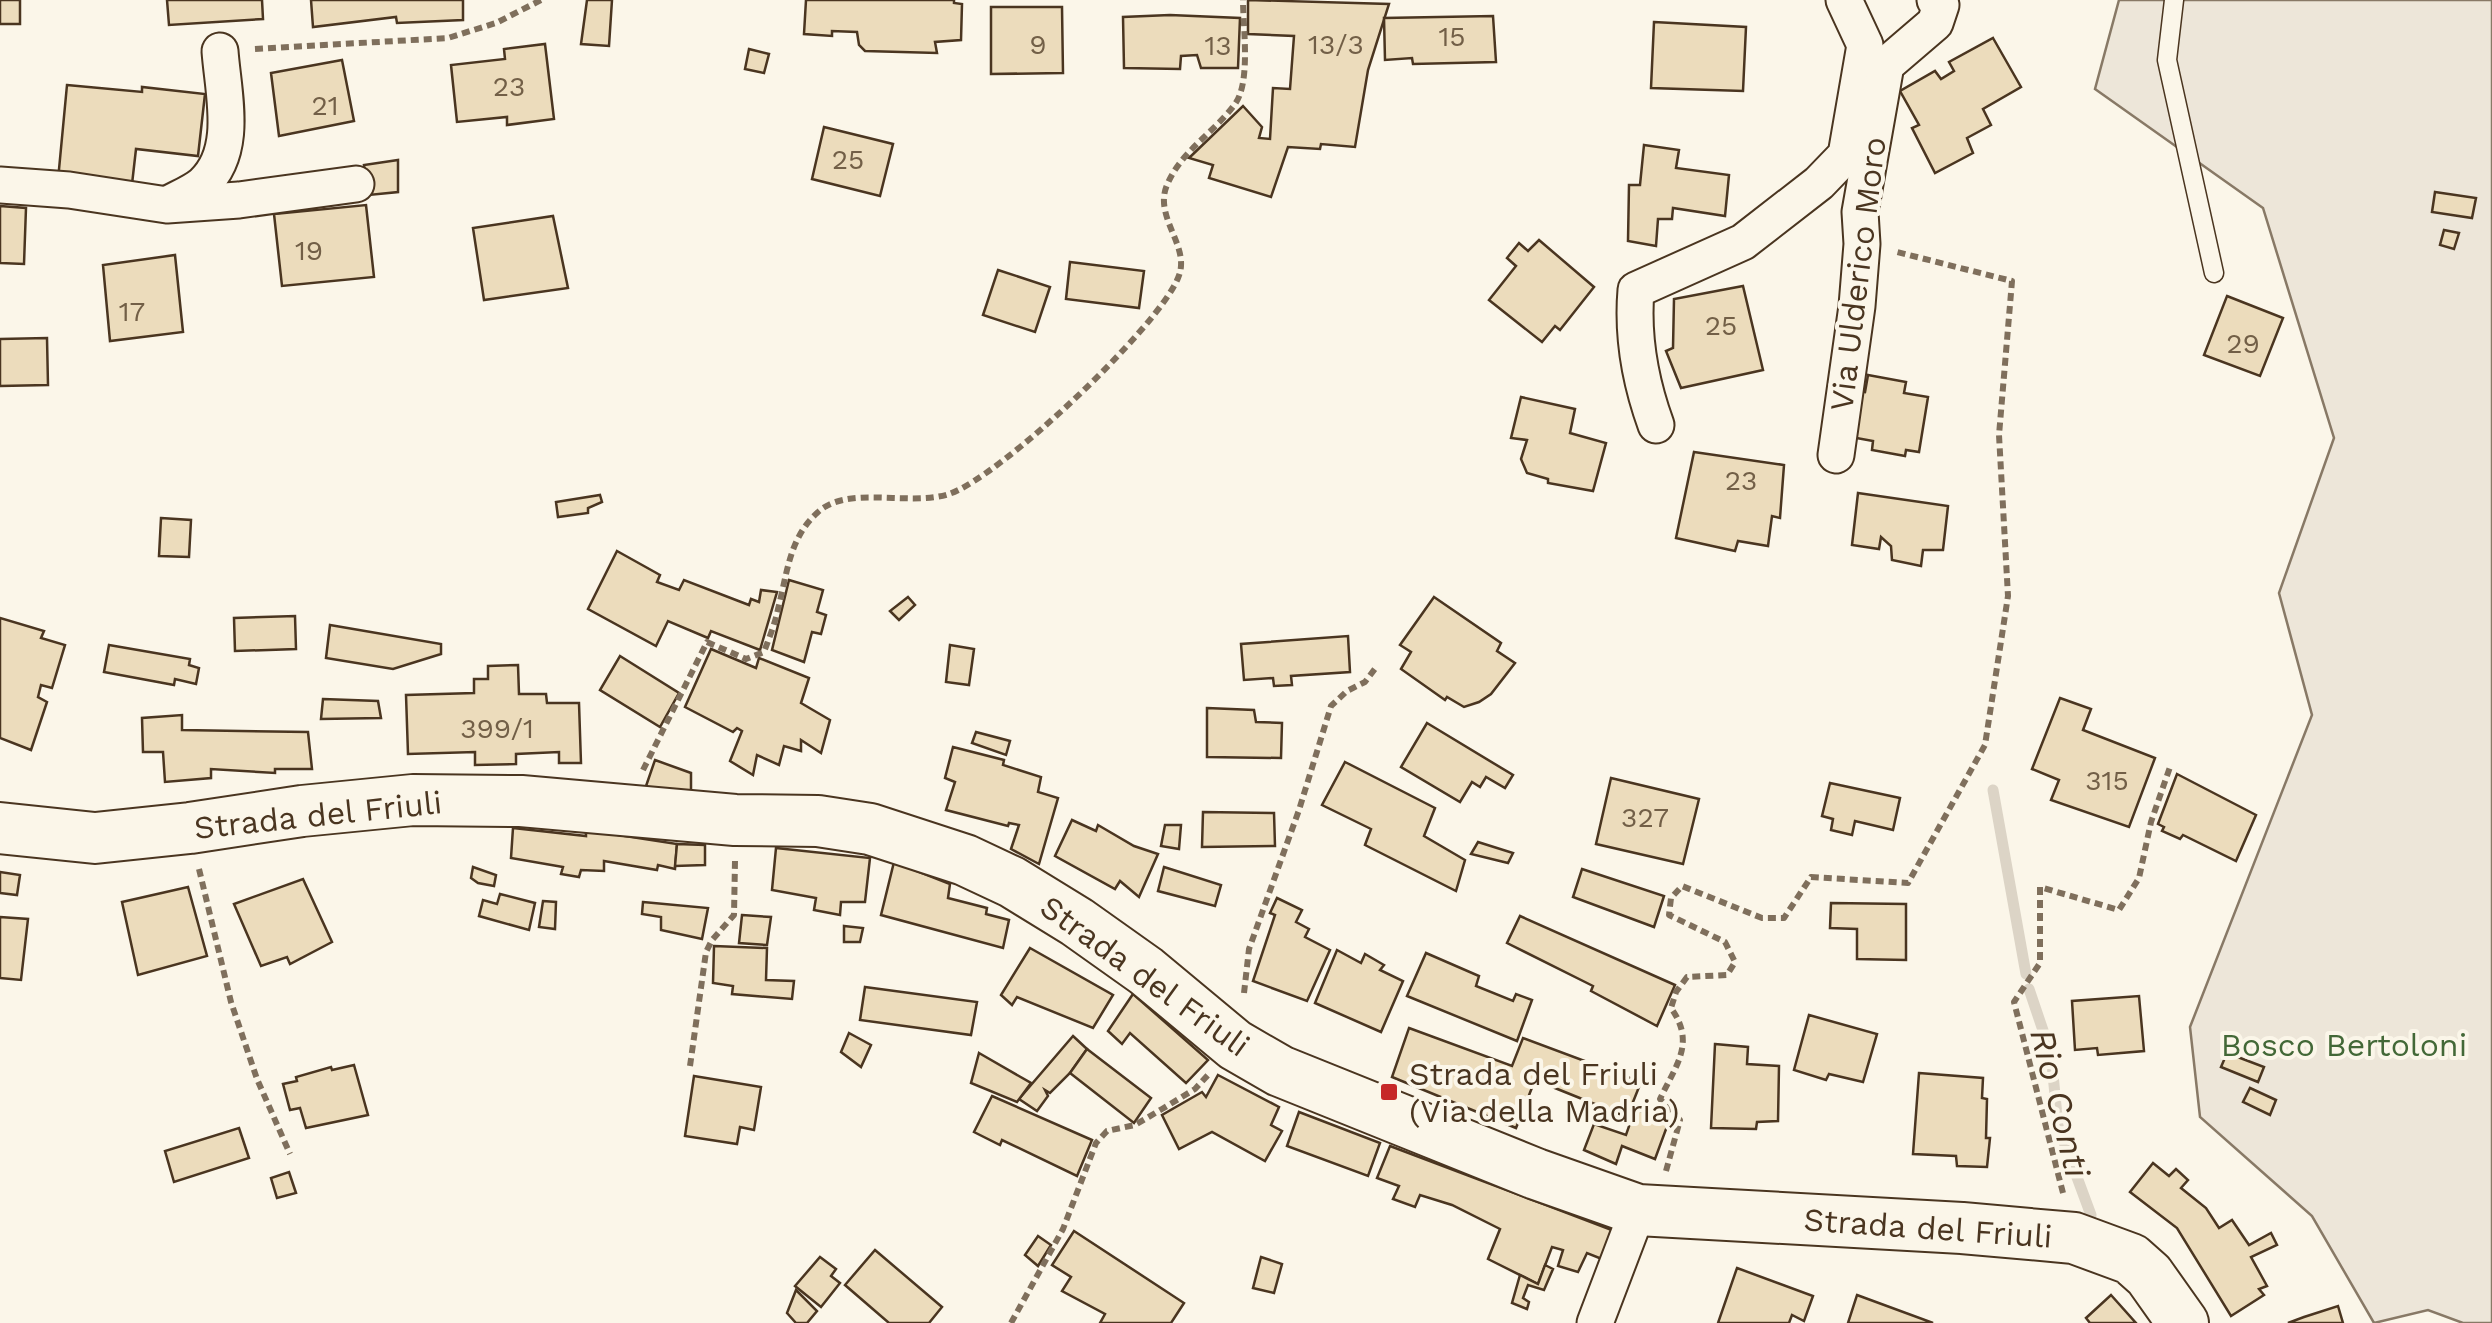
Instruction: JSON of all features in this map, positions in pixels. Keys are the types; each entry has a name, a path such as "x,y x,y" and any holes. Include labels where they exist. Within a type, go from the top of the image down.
{"main road":[{"name":"Strada del Friuli","path":"0,828 95,838 302,810 413,800 521,801 735,820 818,821 870,829 966,860 1012,882 1077,922 1146,971 1235,1044 1280,1071 1536,1174 1650,1211 2074,1238 2130,1259 2150,1276 2183,1323"}],"street":[{"name":"Via Ulderico Moro","path":"1656,424 1645,394 1633,325 1636,290 1742,242 1819,183 1846,154 1866,46 1844,0"},
{"name":"Via Ulderico Moro","path":"1836,455 1849,381 1862,244 1860,212 1886,65 1935,23 1941,6 1935,0"},
{"path":"167,205 204,183 222,156 226,123 220,52"},
{"path":"0,185 69,190 167,205 356,184"},
{"path":"1595,1323 1650,1211"}],"lane":[{"path":"2174,0 2167,60 2214,273"}],"path":[{"path":"220,52 448,38 496,24 541,0"},
{"path":"628,808 645,764 707,642 746,658 764,652 794,544 815,514 831,502 947,495 976,482 1101,374 1152,314 1178,279 1182,262 1161,203 1168,182 1201,137 1237,102 1244,78 1243,0"},
{"path":"1650,1211 1680,1120 1660,1099 1685,1044 1682,1023 1672,1008 1676,992 1687,977 1728,974 1735,962 1725,942 1669,915 1671,898 1682,886 1762,918 1784,918 1812,877 1908,883 1986,745 2008,596 1999,435 2012,281 1862,244"},
{"path":"1011,1323 1056,1242 1096,1143 1107,1131 1136,1126 1195,1088 1235,1044 1249,949 1331,706 1346,691 1365,682 1377,666"},
{"path":"2074,1238 2014,1002 2040,963 2040,887 2119,910 2139,878 2151,822 2170,768"},
{"path":"690,1066 706,952 734,915 735,820"},
{"path":"190,828 230,1002 257,1079 290,1154"}],"green space":[{"name":"Bosco Bertoloni","path":"2119,0 2492,0 2492,1323 2463,1323 2428,1310 2374,1323 2312,1216 2200,1117 2190,1027 2312,715 2279,593 2334,438 2263,208 2095,89"}],"building":[{"path":"0,0 20,0 20,24 0,24"},
{"path":"167,0 262,0 263,19 169,25"},
{"path":"311,0 463,0 463,20 397,23 396,17 313,27"},
{"path":"587,0 612,0 609,46 581,44"},
{"path":"806,0 954,0 962,4 961,40 935,42 937,53 865,51 859,45 857,32 832,31 832,36 804,34"},
{"path":"1248,0 1389,4 1368,70 1355,147 1288,147 1271,197 1209,178 1213,165 1189,158 1243,106 1262,127 1259,138 1270,139 1273,88 1290,89 1294,36 1248,34"},
{"path":"991,7 1062,7 1063,73 991,74"},
{"path":"1493,16 1496,62 1413,64 1412,58 1385,60 1384,18"},
{"path":"1123,17 1240,18 1238,68 1201,68 1197,55 1181,56 1180,69 1124,68"},
{"path":"1654,22 1746,27 1743,91 1651,88"},
{"path":"1993,38 2021,87 1983,109 1991,125 1967,138 1973,153 1935,173 1912,128 1919,125 1900,91 1935,71 1941,79 1954,71 1949,62"},
{"path":"545,44 554,119 507,125 507,117 457,122 451,65 505,59 504,49"},
{"path":"749,49 769,54 764,73 745,69"},
{"path":"342,60 354,121 279,136 271,73"},
{"path":"67,85 205,94 198,156 136,149 131,193 58,180"},
{"path":"824,127 893,144 880,196 812,179"},
{"path":"1644,145 1679,150 1676,168 1729,175 1725,216 1673,208 1672,219 1658,219 1656,246 1628,241 1629,185 1640,185"},
{"path":"398,160 398,192 369,195 364,165"},
{"path":"2435,192 2476,198 2472,218 2432,212"},
{"path":"366,205 374,277 282,286 274,214"},
{"path":"0,206 26,208 24,264 0,263"},
{"path":"553,216 568,288 484,300 473,228"},
{"path":"2444,230 2459,233 2454,249 2440,245"},
{"path":"1539,240 1594,287 1560,330 1555,326 1542,342 1489,300 1516,266 1507,258 1519,243 1528,251"},
{"path":"175,255 183,332 110,341 103,265"},
{"path":"1070,262 1144,271 1139,308 1066,299"},
{"path":"998,270 1050,287 1035,332 983,315"},
{"path":"1743,286 1763,370 1681,388 1666,351 1673,348 1674,299"},
{"path":"2227,296 2283,318 2260,376 2204,355"},
{"path":"47,338 48,385 0,386 0,339"},
{"path":"1868,375 1906,382 1904,393 1928,397 1919,452 1906,450 1905,456 1872,450 1873,441 1851,437 1858,391 1865,392"},
{"path":"1521,397 1575,409 1570,433 1606,443 1593,491 1548,483 1548,479 1527,473 1521,459 1527,440 1511,438"},
{"path":"1694,452 1784,465 1780,518 1772,516 1768,546 1738,541 1735,551 1676,538"},
{"path":"1858,493 1948,506 1943,550 1923,550 1921,566 1892,560 1891,546 1881,537 1879,549 1852,545"},
{"path":"600,495 602,502 588,508 588,513 558,517 556,502"},
{"path":"161,518 191,520 189,557 159,556"},
{"path":"617,551 660,575 657,582 679,590 684,580 749,605 751,599 759,602 761,590 777,592 760,650 711,631 708,638 668,621 656,646 588,609"},
{"path":"789,580 823,590 817,612 826,615 821,634 812,632 804,662 772,650"},
{"path":"908,597 915,605 899,620 890,611"},
{"path":"1434,597 1501,643 1497,651 1515,663 1491,694 1479,702 1464,707 1447,697 1445,700 1401,669 1411,652 1400,645"},
{"path":"295,616 296,649 235,651 234,618"},
{"path":"0,618 44,631 41,638 65,645 52,688 41,685 38,697 47,702 31,750 0,738"},
{"path":"330,625 441,644 441,654 393,669 326,658"},
{"path":"1348,636 1350,672 1291,676 1292,685 1274,686 1273,678 1244,680 1241,644"},
{"path":"109,645 190,659 189,665 199,668 196,684 175,679 174,685 104,672"},
{"path":"950,645 974,649 969,685 946,682"},
{"path":"711,649 756,668 759,658 809,678 801,703 830,720 821,753 801,740 801,751 784,746 779,765 757,755 753,775 730,761 742,731 737,728 733,732 685,707"},
{"path":"620,656 679,693 660,727 600,690"},
{"path":"518,665 519,694 546,694 547,703 579,703 581,763 559,763 559,752 516,754 516,764 475,765 475,752 408,754 406,695 474,693 474,679 488,679 488,666"},
{"path":"2060,698 2091,709 2083,730 2155,758 2129,827 2051,800 2059,780 2032,769"},
{"path":"323,699 378,701 381,718 321,719"},
{"path":"1207,708 1254,710 1256,722 1282,723 1281,758 1207,757"},
{"path":"182,715 182,730 308,732 312,769 275,769 275,773 211,769 211,778 165,782 163,752 143,752 142,718"},
{"path":"1427,723 1513,775 1505,788 1486,777 1480,787 1472,782 1460,802 1401,767"},
{"path":"976,732 1010,741 1006,755 972,743"},
{"path":"953,747 1004,760 1003,765 1041,777 1038,792 1058,798 1039,864 1011,849 1019,825 1008,826 946,810 955,782 945,778"},
{"path":"655,760 691,773 691,794 645,789"},
{"path":"1345,762 1435,808 1424,836 1465,860 1456,891 1365,845 1371,829 1322,805"},
{"path":"2177,774 2256,815 2236,861 2183,835 2180,839 2162,831 2164,827 2158,824"},
{"path":"1611,778 1699,799 1683,864 1596,844"},
{"path":"1830,783 1900,798 1893,830 1855,821 1852,835 1831,830 1833,819 1822,816"},
{"path":"1203,812 1274,813 1275,846 1202,847"},
{"path":"1072,820 1096,831 1098,825 1134,846 1158,854 1139,897 1120,881 1115,889 1055,856"},
{"path":"1165,825 1181,825 1179,849 1161,846"},
{"path":"513,828 586,836 586,830 677,844 675,869 658,865 657,870 604,861 604,871 581,870 579,877 561,874 563,867 511,858"},
{"path":"1478,842 1513,853 1508,863 1471,854"},
{"path":"677,844 705,845 705,865 675,866"},
{"path":"776,848 870,858 865,902 841,902 840,915 814,910 816,898 772,890"},
{"path":"894,862 950,884 948,898 987,908 986,914 1009,920 1003,948 881,915"},
{"path":"473,867 496,875 494,886 471,878"},
{"path":"1164,867 1221,885 1215,906 1158,891"},
{"path":"1582,869 1664,896 1654,927 1573,897"},
{"path":"0,872 20,875 17,895 0,893"},
{"path":"303,879 332,942 290,964 287,957 261,966 234,904"},
{"path":"188,887 207,956 138,975 122,902"},
{"path":"500,894 535,903 529,930 479,916 483,900 497,904"},
{"path":"1277,898 1302,910 1296,922 1309,929 1305,937 1330,950 1307,1001 1253,981"},
{"path":"543,901 556,902 555,929 539,927"},
{"path":"643,902 708,908 702,939 661,930 661,917 642,914"},
{"path":"1831,903 1906,904 1906,960 1857,959 1857,929 1830,928"},
{"path":"742,915 771,917 767,945 739,943"},
{"path":"1520,916 1675,985 1657,1026 1591,991 1593,986 1507,943"},
{"path":"0,917 28,919 21,980 0,978"},
{"path":"844,926 863,928 860,942 844,942"},
{"path":"714,946 767,948 766,980 794,981 792,999 732,994 733,986 713,983"},
{"path":"1030,948 1113,995 1093,1028 1017,997 1012,1005 1001,995"},
{"path":"1337,950 1361,963 1365,954 1384,965 1380,970 1403,981 1381,1032 1315,1003"},
{"path":"1426,953 1479,976 1476,986 1513,1001 1516,994 1532,1000 1517,1041 1407,996"},
{"path":"865,987 977,1002 971,1035 860,1020"},
{"path":"1133,994 1208,1060 1186,1083 1130,1033 1122,1044 1108,1031"},
{"path":"2139,996 2144,1051 2098,1055 2097,1048 2075,1050 2072,1001"},
{"path":"1809,1015 1877,1034 1863,1082 1829,1074 1826,1080 1794,1070"},
{"path":"1409,1028 1512,1066 1523,1038 1641,1082 1627,1117 1535,1080 1516,1128 1392,1077"},
{"path":"849,1033 871,1045 861,1067 841,1052"},
{"path":"1073,1036 1087,1049 1050,1093 1045,1090 1048,1096 1037,1111 1019,1099"},
{"path":"1715,1044 1748,1047 1747,1064 1779,1066 1778,1121 1757,1122 1756,1129 1711,1128"},
{"path":"1087,1049 1151,1098 1134,1123 1070,1073"},
{"path":"979,1053 1031,1083 1017,1102 971,1083"},
{"path":"2227,1053 2264,1067 2258,1082 2221,1067"},
{"path":"354,1065 368,1115 306,1128 300,1108 290,1110 283,1084 331,1067 332,1070"},
{"path":"1919,1073 1983,1078 1986,1138 1990,1138 1987,1167 1957,1166 1956,1156 1913,1154"},
{"path":"1218,1075 1279,1107 1271,1125 1282,1131 1265,1161 1212,1132 1179,1149 1162,1115 1202,1092 1206,1097"},
{"path":"694,1076 761,1087 754,1130 740,1127 737,1144 685,1136"},
{"path":"2250,1088 2276,1100 2270,1115 2243,1102"},
{"path":"992,1096 1092,1140 1077,1176 1002,1140 1000,1145 974,1132"},
{"path":"1635,1109 1669,1121 1655,1159 1622,1146 1616,1164 1584,1150 1594,1124 1626,1135"},
{"path":"1299,1112 1380,1143 1368,1176 1287,1146"},
{"path":"239,1128 249,1158 174,1182 165,1151"},
{"path":"1390,1146 1617,1232 1607,1261 1587,1253 1578,1272 1558,1266 1563,1250 1552,1247 1538,1284 1488,1259 1500,1229 1452,1205 1420,1195 1415,1207 1393,1199 1399,1186 1377,1178"},
{"path":"2153,1163 2169,1176 2176,1169 2188,1180 2181,1188 2206,1208 2219,1228 2232,1220 2249,1245 2271,1233 2277,1245 2251,1257 2267,1286 2259,1289 2264,1295 2231,1316 2177,1228 2130,1192"},
{"path":"289,1172 296,1193 277,1198 271,1178"},
{"path":"1074,1231 1184,1303 1171,1323 1100,1323 1105,1314 1062,1291 1071,1277 1052,1265"},
{"path":"1038,1236 1051,1245 1038,1266 1025,1255"},
{"path":"875,1250 942,1307 929,1323 889,1323 845,1285"},
{"path":"820,1257 836,1269 831,1276 840,1283 821,1307 795,1286"},
{"path":"1261,1257 1282,1264 1274,1293 1253,1288"},
{"path":"1545,1265 1553,1269 1544,1290 1528,1285 1523,1298 1529,1302 1527,1309 1512,1303 1520,1275 1538,1284"},
{"path":"1737,1268 1813,1296 1804,1321 1792,1315 1789,1323 1718,1323"},
{"path":"796,1290 817,1311 807,1323 796,1323 787,1313"},
{"path":"1857,1295 1933,1323 1848,1323"},
{"path":"2111,1295 2136,1323 2090,1323 2086,1318"},
{"path":"2338,1306 2343,1323 2288,1323 2304,1317"}],"waterway":[{"name":"Rio Conti","path":"1993,790 2026,974"},
{"name":"Rio Conti","path":"2029,989 2051,1054 2058,1126 2091,1215"}],"place":[{"name":"Strada del Friuli (Via della Madria)","path":"1389,1092"}]}
